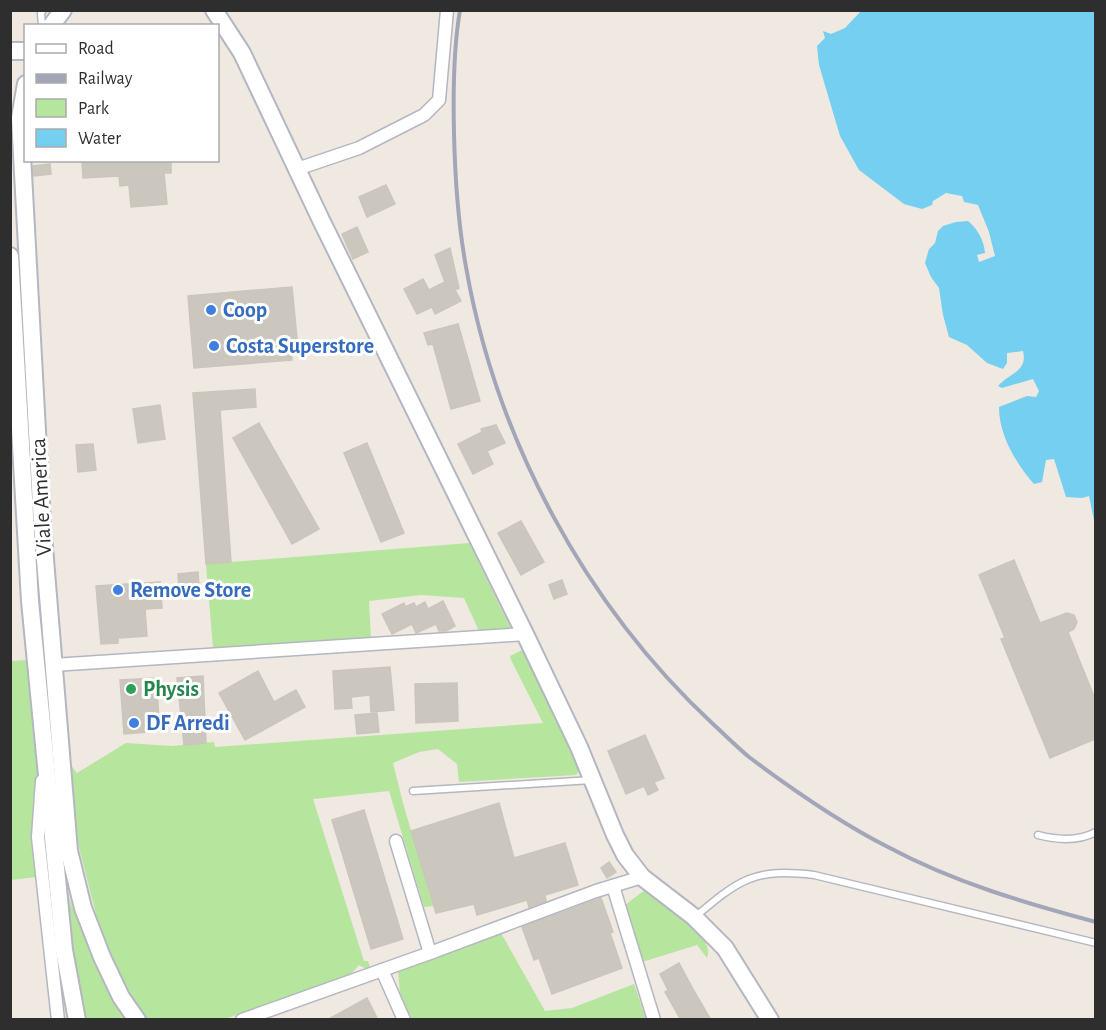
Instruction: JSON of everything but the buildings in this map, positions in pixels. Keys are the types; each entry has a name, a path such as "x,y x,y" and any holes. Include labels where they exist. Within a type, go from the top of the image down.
{"main road":[{"path":"52,24 63,10"},
{"path":"214,10 242,53 525,633 625,855 642,877 694,917 725,948 770,1020"},
{"path":"10,90 24,76"},
{"name":"Viale America","path":"24,105 20,118 42,523 69,851 83,908 102,957 122,997 137,1020"},
{"name":"Viale America","path":"10,256 29,591 64,950 77,1020"}],"street":[{"path":"297,169 359,148 424,116 439,100 447,10"},
{"path":"53,664 525,633"},
{"path":"45,750 38,837 58,1020"},
{"path":"396,841 430,953"},
{"path":"242,1020 596,891 642,877"},
{"path":"613,886 654,1020"},
{"path":"382,970 405,1020"}],"lane":[{"path":"413,791 592,780"},
{"path":"1038,836 1054,840 1070,840 1087,837 1095,832"},
{"path":"694,917 728,889 760,874 785,872 814,875 1095,943"}],"green space":[{"path":"469,543 511,629 479,631 464,598 421,595 369,601 371,638 213,648 206,564"},
{"path":"522,650 527,653 571,744 579,771 576,775 459,782 457,764 438,749 419,752 393,763 433,906 424,907 389,791 313,799 364,961 368,961 370,967 366,969 359,965 351,974 225,1019 146,1020 108,949 97,918 76,836 69,763 77,773 126,743 172,746 214,742 215,747 543,723 511,660 510,656"},
{"path":"30,660 38,737 37,877 11,880 10,661"},
{"path":"65,885 77,920 93,954 130,1019 84,1019 71,955"},
{"path":"648,890 697,930 708,949 707,958 697,945 642,962 624,906"},
{"path":"501,933 545,1011 572,1008 634,984 646,1019 412,1019 400,995 398,970"}],"water":[{"path":"861,11 1095,11 1095,525 1089,496 1066,497 1054,459 1046,460 1042,482 1034,484 1015,458 1005,439 999,407 1027,396 1036,397 1039,391 1033,379 1002,388 998,386 1020,368 1024,358 1023,351 1007,353 1007,363 1003,369 987,363 967,345 949,337 939,288 925,263 938,231 943,226 956,222 968,221 980,236 985,253 977,255 979,262 995,256 989,232 978,205 964,202 962,196 946,193 933,201 932,205 922,209 904,204 859,170 840,136 819,65 817,46 825,38 823,31 831,34 845,28"}],"railway":[{"path":"460,10 454,87 456,184 463,250 480,331 499,394 524,456 553,515 587,572 625,627 667,677 744,753 834,816 938,871 1016,899 1096,922"}],"place":[{"name":"Coop","path":"211,310"},
{"name":"Costa Superstore","path":"214,346"},
{"name":"Remove Store","path":"118,590"},
{"name":"Physis","path":"131,689"},
{"name":"DF Arredi","path":"134,723"}]}
